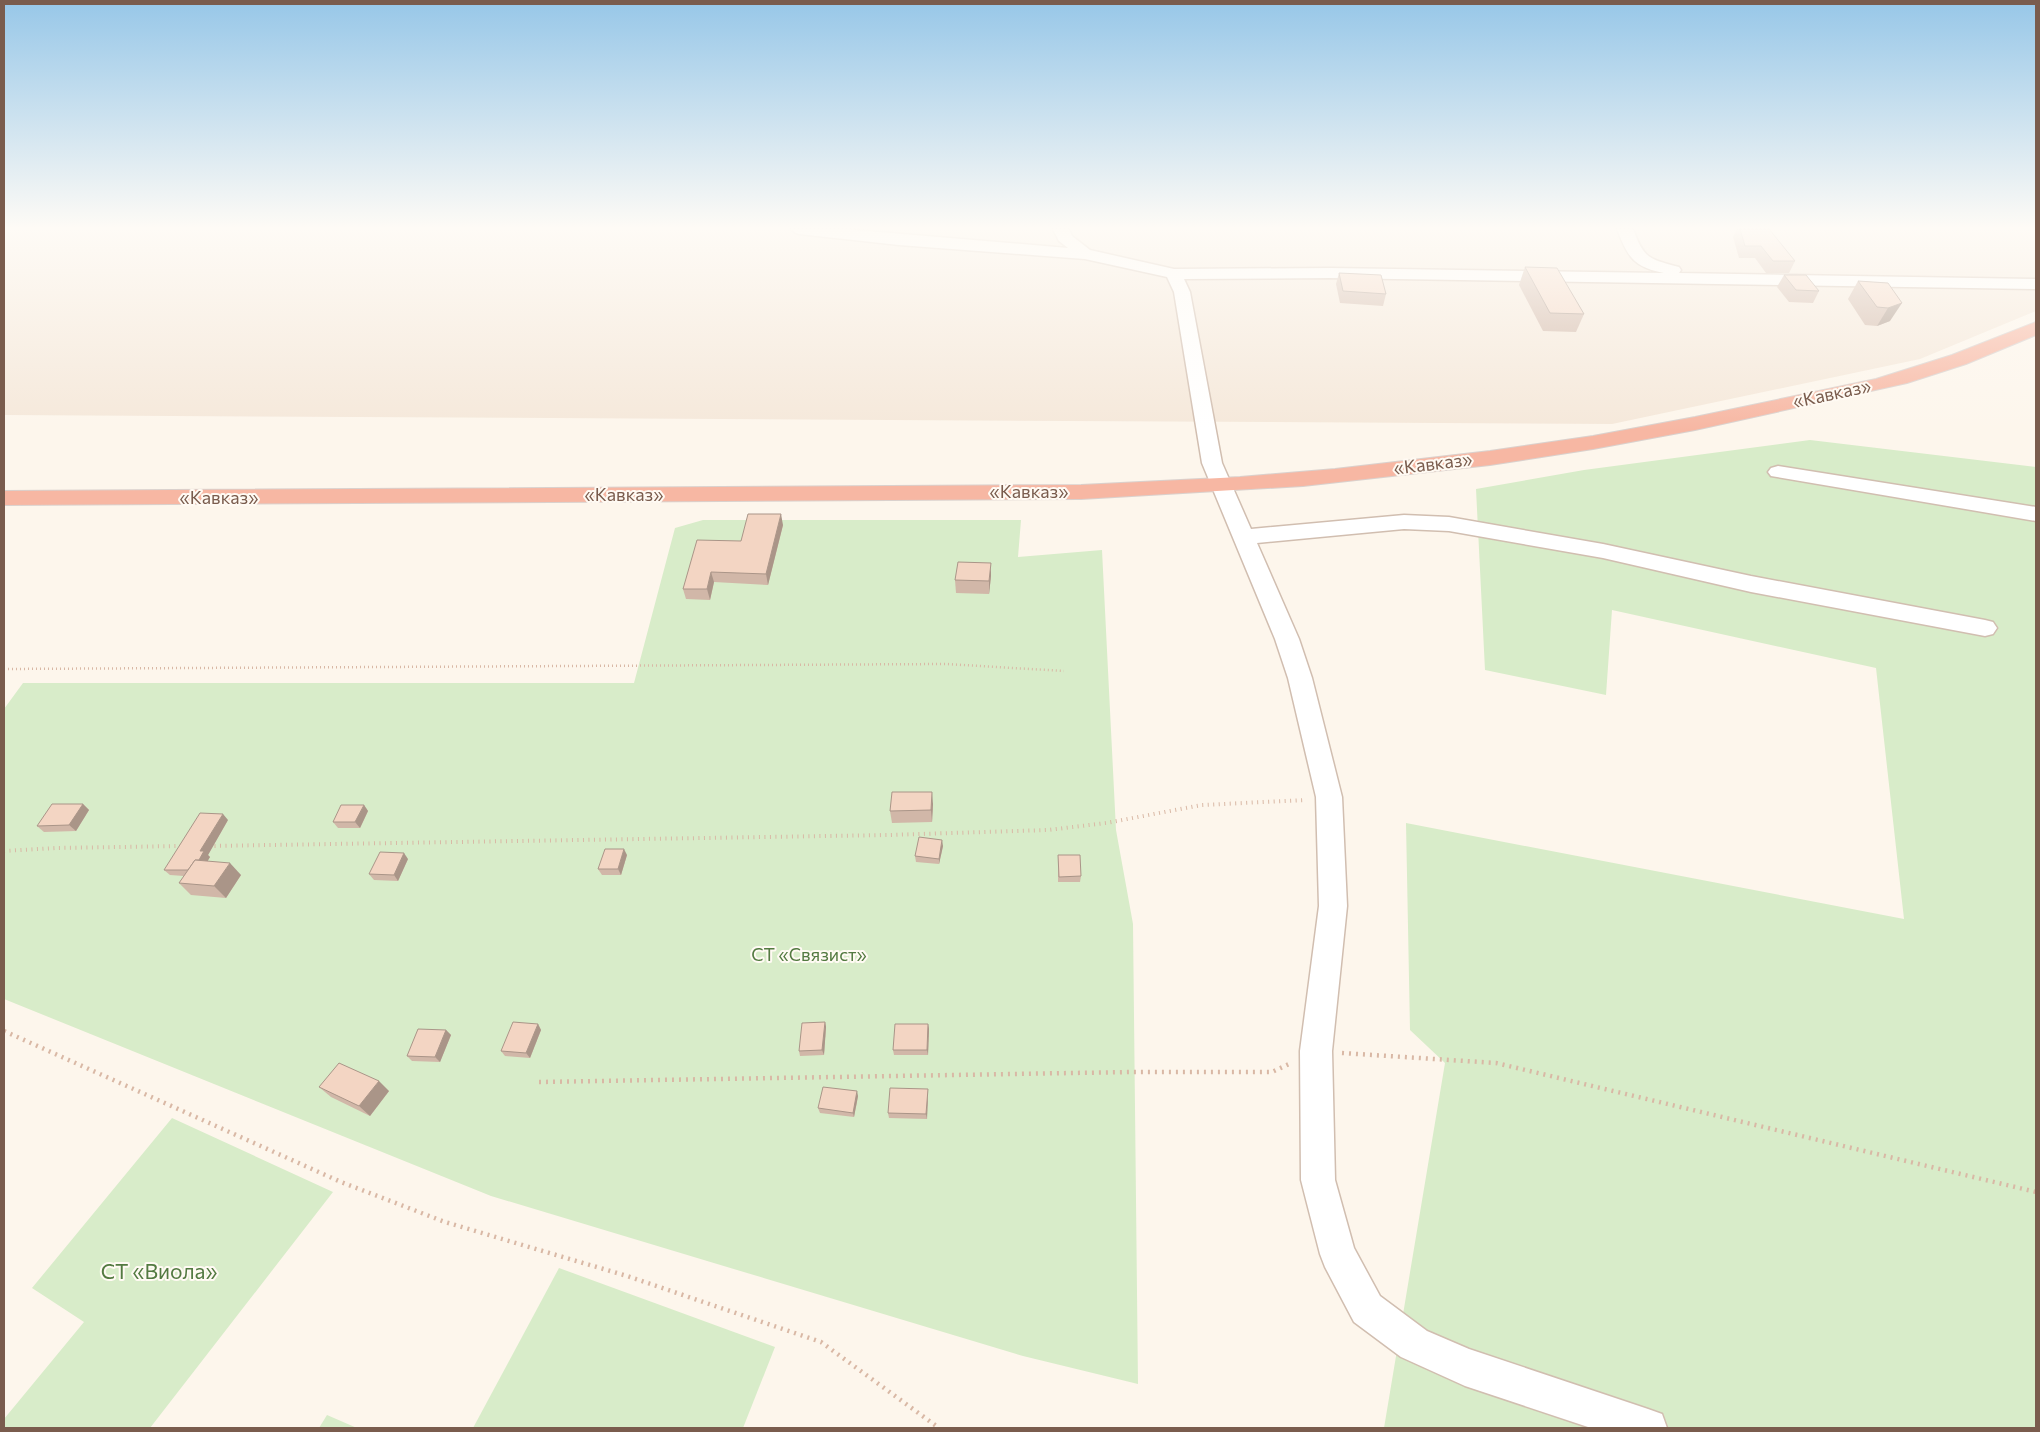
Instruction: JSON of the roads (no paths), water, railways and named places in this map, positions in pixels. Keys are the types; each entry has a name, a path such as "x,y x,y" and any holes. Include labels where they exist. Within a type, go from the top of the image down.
{"highway":[{"name":"«Кавказ»","path":"4,498 1071,492 1222,485 1336,476 1572,446 1700,423 1880,384 1933,368 2036,328"}],"street":[{"path":"1183,296 1212,463 1287,639 1300,678 1329,797 1333,906 1316,1051 1318,1180 1338,1254 1367,1309 1414,1344 1465,1367 1648,1428"},
{"path":"1778,472 2036,514"},
{"path":"1245,537 1404,522 1449,524 1603,551 1752,584 1985,628"}],"park label":[{"name":"СТ «Связист»","path":"809,955"},
{"name":"СТ «Виола»","path":"159,1272"}]}
